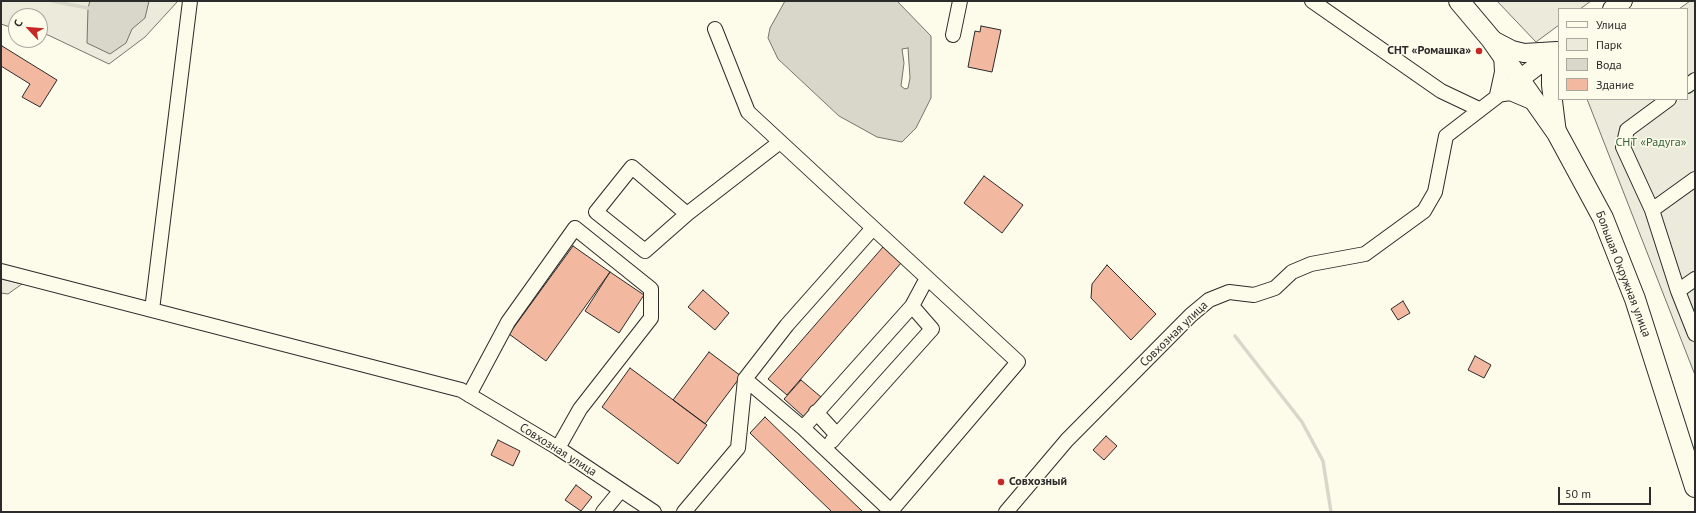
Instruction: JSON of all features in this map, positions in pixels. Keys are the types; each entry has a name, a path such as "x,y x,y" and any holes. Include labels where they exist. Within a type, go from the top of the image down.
{"highway":[{"name":"Большая Окружная улица","path":"1459,1 1520,78 1557,133 1603,218 1635,299 1695,487"}],"main road":[{"path":"1613,8 1623,1"},
{"path":"1496,46 1524,53 1558,50"},
{"path":"1520,78 1558,50"},
{"path":"1557,133 1551,85 1552,72 1558,50"}],"street":[{"path":"152,310 190,1"},
{"path":"952,35 960,1"},
{"path":"1312,1 1441,92 1479,109"},
{"path":"715,29 748,112 1018,362 892,512 803,428 745,379"},
{"path":"1496,46 1502,72 1497,96 1510,94 1538,105"},
{"name":"Совхозная улица","path":"1006,512 1067,440 1191,315 1209,300 1229,292 1254,295 1275,288 1292,272 1311,264 1365,254 1424,211 1434,192 1446,136 1520,78"},
{"path":"1668,100 1627,130 1623,147 1652,210 1678,291 1695,334"},
{"path":"687,214 632,167 596,212 645,251 687,214 780,142"},
{"path":"1652,210 1695,179"},
{"path":"465,392 508,322 575,228 650,288 650,318 580,409 558,448"},
{"path":"684,512 738,448 745,379 787,325 873,228"},
{"name":"Совхозная улица","path":"1,271 465,392 558,448 654,512"},
{"path":"803,428 912,306 927,278"},
{"path":"1678,291 1695,279"},
{"path":"825,448 932,329 912,306"},
{"path":"816,412 837,435"},
{"path":"603,512 621,490"}],"green space":[{"path":"1,1 178,1 145,37 109,64 48,35 48,8 8,8 8,26 1,24"},
{"path":"1497,1 1591,1 1581,8 1558,8 1558,26 1536,42"},
{"name":"СНТ «Радуга»","path":"1690,1 1695,1 1695,375 1587,100 1688,100 1688,8 1680,8"},
{"path":"1,279 22,284 8,294 1,293"}],"water":[{"path":"90,1 149,1 145,18 132,29 126,43 110,54 87,43 88,8"},
{"path":"785,1 897,1 931,36 931,98 916,128 902,142 877,137 839,116 778,59 768,38 770,28","holes":["908,48 910,78 908,88 905,89 901,86 904,63 902,49"]}],"building":[{"path":"981,26 1001,30 992,72 968,67 975,31 980,32"},
{"path":"2,46 57,80 40,107 22,97 30,84 1,66"},
{"path":"984,176 1023,205 1002,233 964,203"},
{"path":"573,246 610,272 546,361 509,334"},
{"path":"883,247 901,263 787,395 768,379"},
{"path":"1107,265 1156,314 1131,340 1091,298 1092,284"},
{"path":"610,272 644,295 619,333 585,311"},
{"path":"703,290 729,313 715,330 688,307"},
{"path":"1403,301 1410,313 1398,320 1391,309"},
{"path":"709,352 741,376 705,424 673,400"},
{"path":"1475,356 1491,365 1484,378 1468,370"},
{"path":"630,368 707,425 678,464 602,407"},
{"path":"801,380 821,397 804,417 784,399"},
{"path":"765,417 863,512 832,512 750,433"},
{"path":"1106,436 1117,446 1104,460 1093,450"},
{"path":"498,440 520,451 513,466 491,455"},
{"path":"576,485 592,497 581,511 565,500"}],"waterway":[{"path":"52,1 88,8"},
{"path":"1235,336 1302,422 1323,461 1331,512"}],"place":[{"name":"СНТ «Ромашка»","path":"1479,51"},
{"name":"Совхозный","path":"1001,482"}]}
